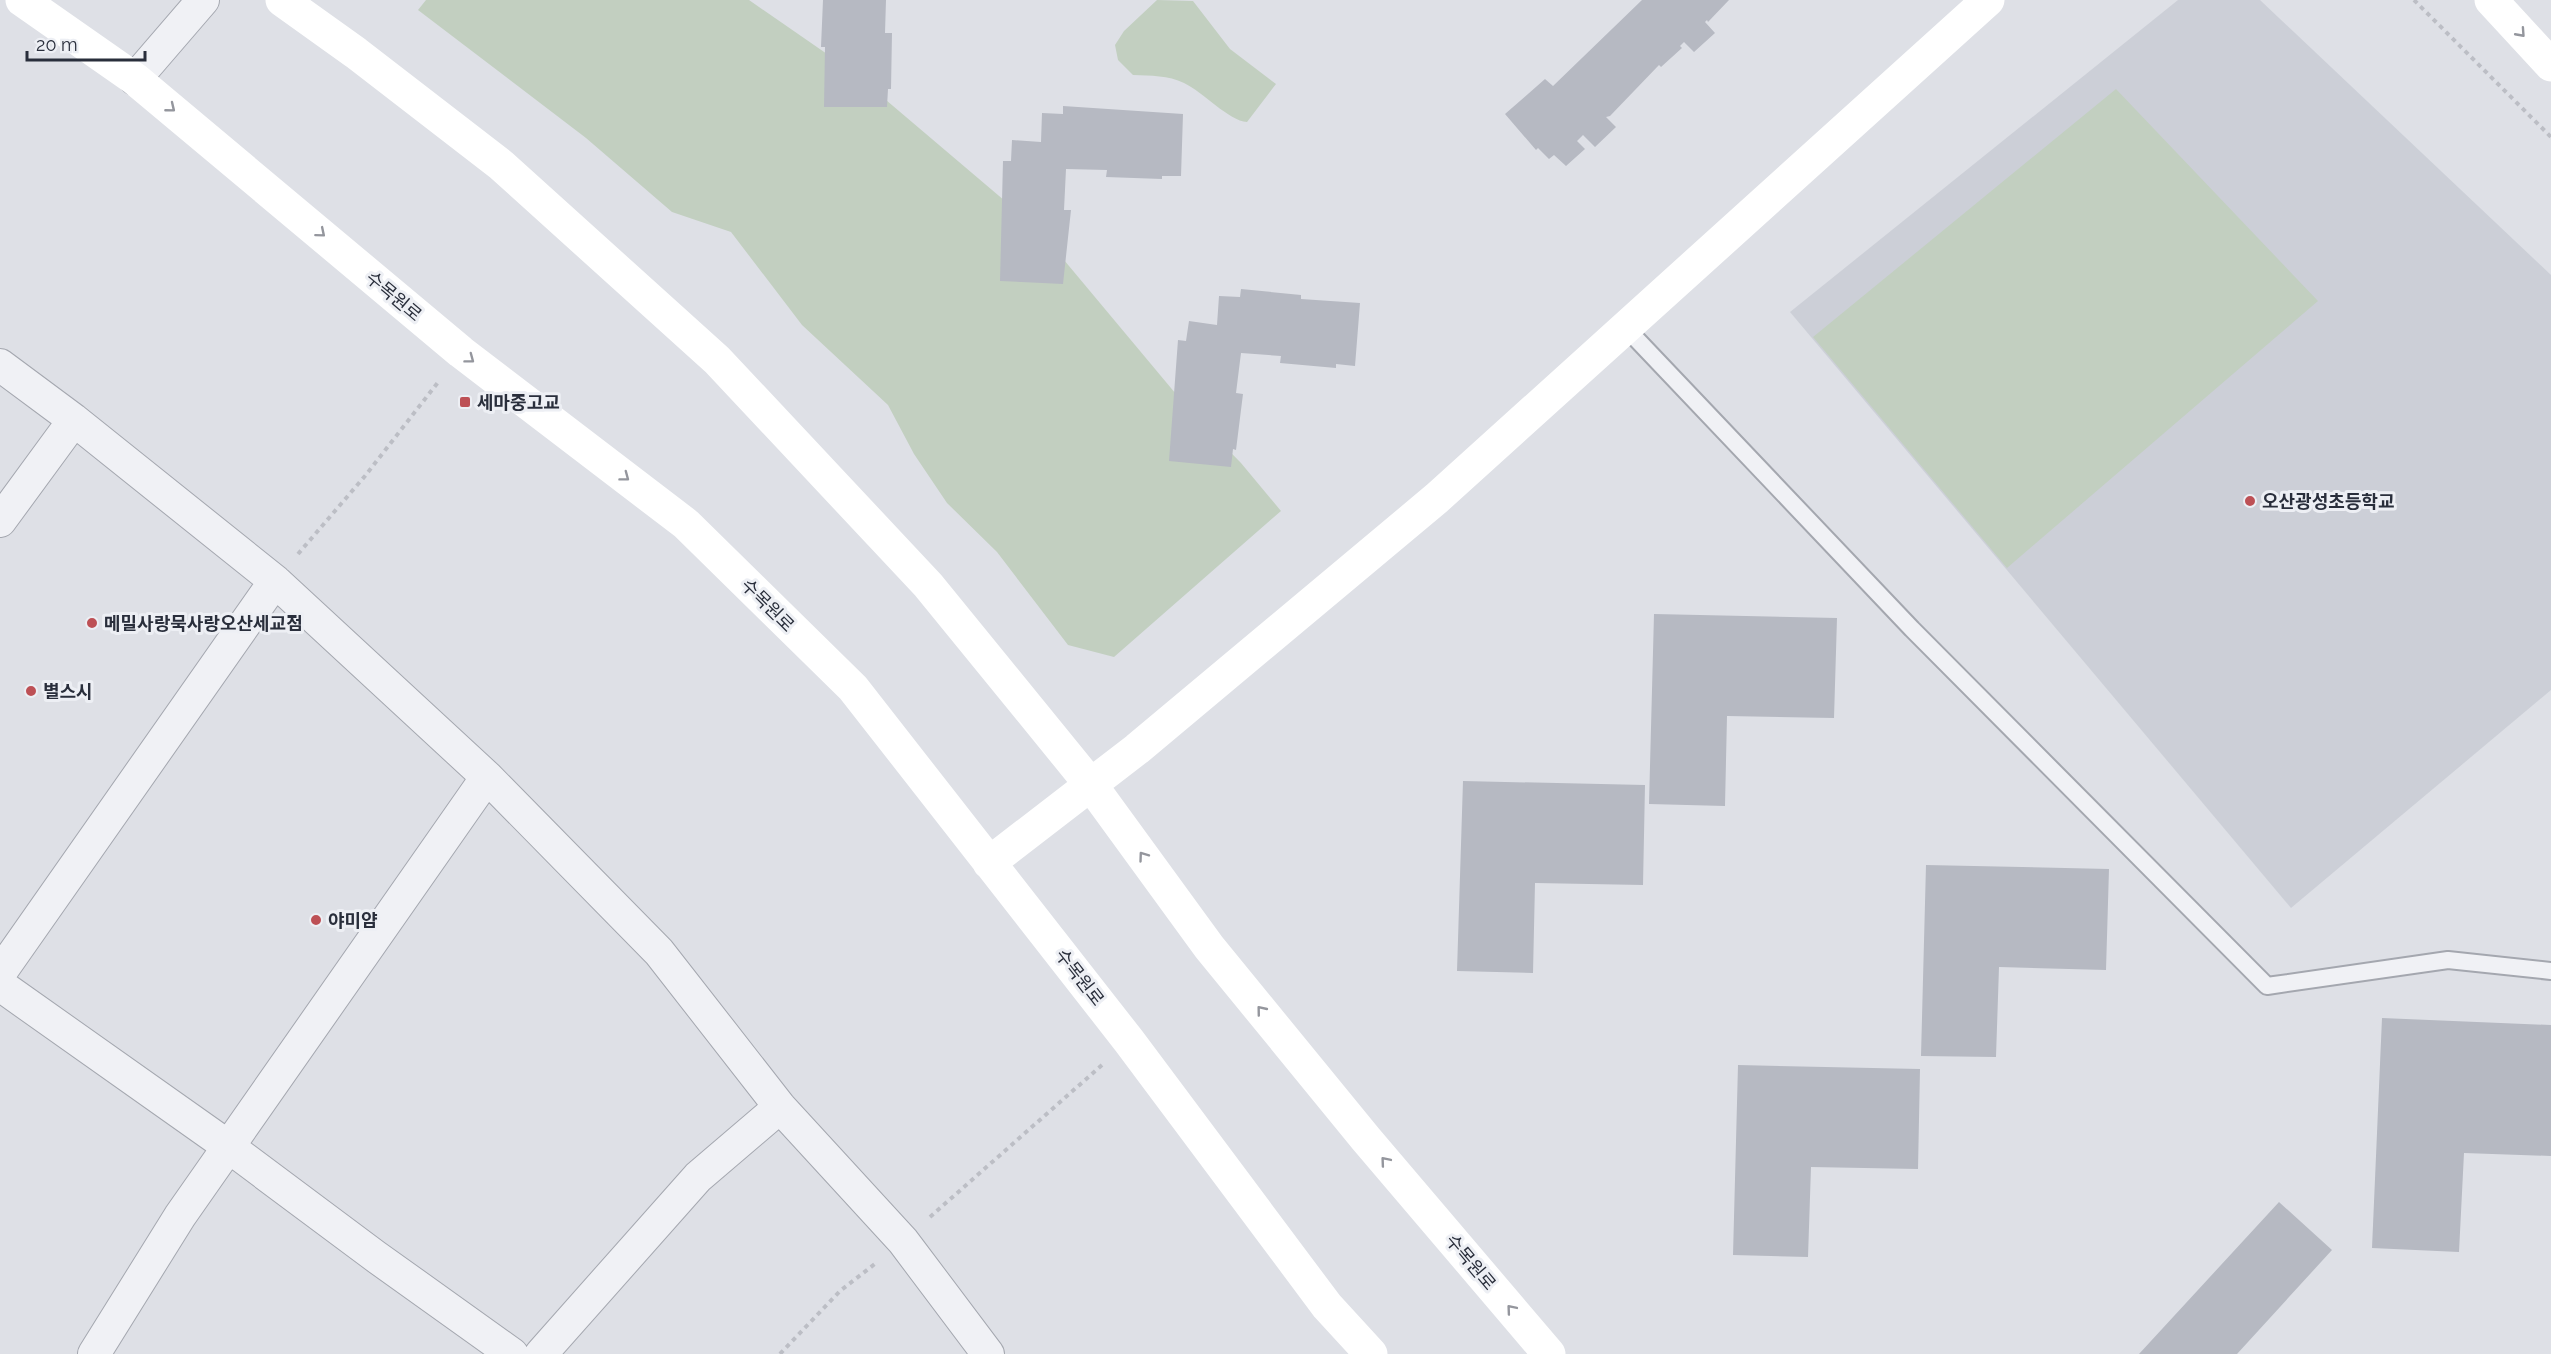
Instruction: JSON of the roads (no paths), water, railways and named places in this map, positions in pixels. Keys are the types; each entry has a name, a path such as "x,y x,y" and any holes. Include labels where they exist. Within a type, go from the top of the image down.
{"street":[{"name":"수목원로","path":"22,0 135,79 461,352 686,525 852,688 1129,1041 1327,1306 1371,1354"},
{"path":"135,79 203,0"},
{"name":"수목원로","path":"282,0 357,53 501,165 717,360 928,585 1091,785 1209,947 1366,1138 1549,1354"},
{"path":"989,863 1091,785 1437,498 1988,0"},
{"path":"2492,0 2551,65"},
{"path":"0,365 74,420 275,581 487,777 659,952 780,1107 903,1241 988,1354"},
{"path":"0,521 74,420"},
{"path":"0,973 275,581"},
{"path":"94,1354 180,1216 487,777"},
{"path":"0,985 229,1147 512,1354"},
{"path":"541,1354 698,1177 780,1107"}],"lane":[{"path":"1625,327 1912,629 2267,986 2448,960 2551,971"}],"place":[{"name":"세마중고교","path":"465,402"},
{"name":"오산광성초등학교","path":"2250,501"},
{"name":"메밀사랑묵사랑오산세교점","path":"92,623"},
{"name":"별스시","path":"31,691"},
{"name":"야미얌","path":"316,920"}]}
